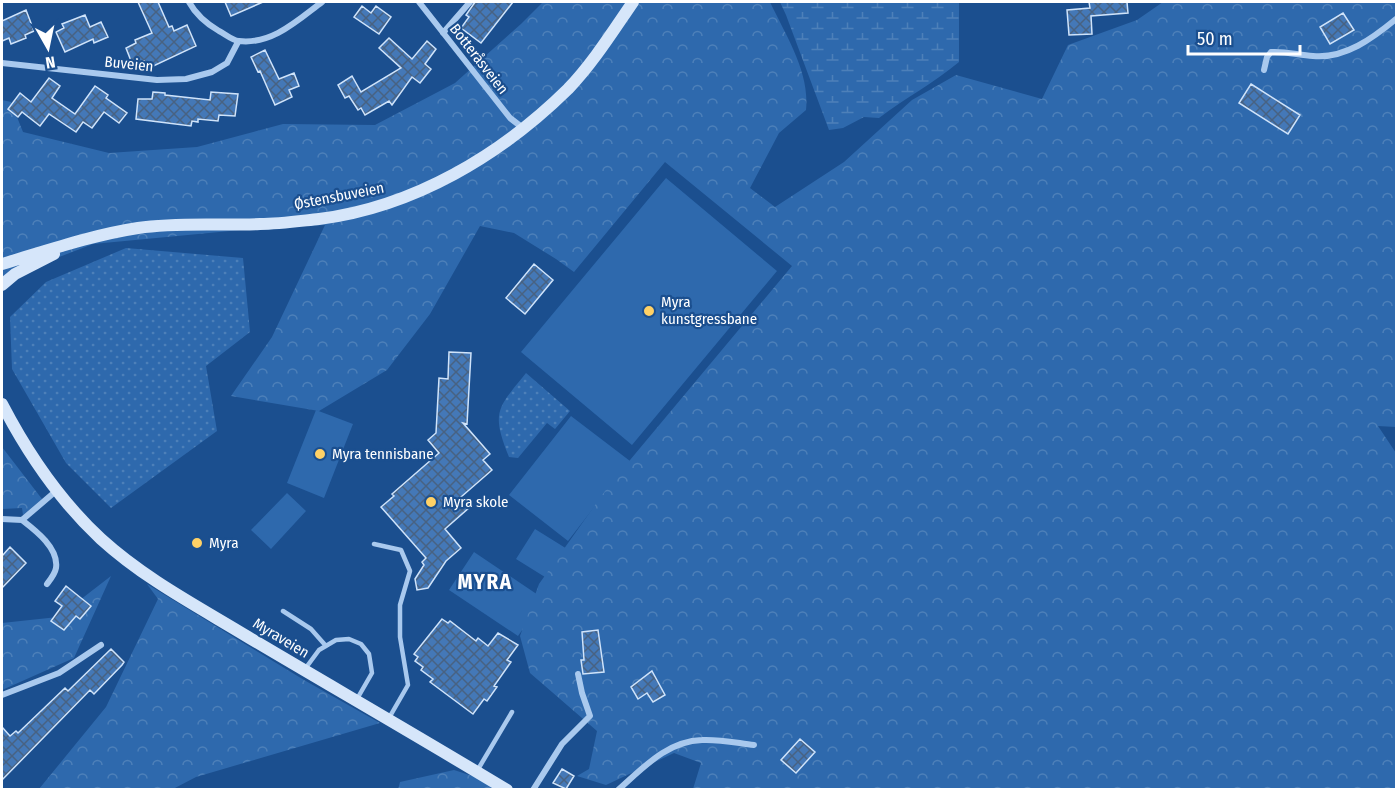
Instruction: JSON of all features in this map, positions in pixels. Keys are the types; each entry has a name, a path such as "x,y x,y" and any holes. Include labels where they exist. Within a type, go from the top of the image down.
{"main road":[{"name":"Østensbuveien","path":"2,264 137,228 191,224 270,224 321,219 379,207 429,187 474,163 524,129 569,87 633,2"},
{"name":"Østensbuveien","path":"2,285 15,274 83,241"},
{"name":"Myraveien","path":"2,404 20,438 56,491 101,539 129,562 170,591 507,789"}],"street":[{"path":"189,2 193,9 215,29 238,42 278,34 322,2"},
{"name":"Botteråsveien","path":"419,2 510,118 524,129"},
{"path":"443,33 470,2"},
{"path":"1264,70 1267,57 1271,52 1333,56 1354,48 1396,18"},
{"name":"Buveien","path":"2,63 157,80 186,79 212,72 227,63 238,42"},
{"path":"22,520 56,491"},
{"path":"2,519 22,520 38,532 55,556 57,567 47,585"},
{"path":"2,696 59,673 101,645"},
{"path":"533,789 562,744 590,716 578,674"},
{"path":"618,789 660,753 676,745 704,739 754,745"}],"lane":[{"path":"374,544 401,550 410,571 400,605 400,637 408,685 389,718"},
{"path":"283,611 311,629 326,646"},
{"path":"304,670 319,650 336,640 349,639 361,644 369,654 372,673 357,699"},
{"path":"477,771 512,712"}],"green space":[{"path":"543,2 770,2 796,54 806,96 806,110 779,133 750,188 775,207 844,162 912,100 956,75 1042,99 1068,45 1137,20 1163,2 1396,2 1396,427 1378,426 1396,453 1396,789 693,789 701,763 674,753 606,785 577,776 589,769 597,731 530,673 520,636 539,584 610,484 792,266 665,162 574,272 514,233 480,226 430,314 387,370 319,411 231,396 272,337 325,225 261,228 93,244 2,279 2,100 11,102 23,132 109,153 197,147 283,124 375,125 455,83"},
{"path":"780,2 959,2 959,62 879,118 864,117 843,128 829,130"},
{"name":"Myra kunstgressbane","path":"666,178 777,271 632,445 521,352"},
{"path":"126,248 243,258 250,332 206,366 217,431 111,508 66,463 12,369 10,317 46,282"},
{"path":"526,373 570,411 555,429 547,423 518,458 509,457 500,430 500,412 509,395"},
{"name":"Myra tennisbane","path":"316,410 353,424 324,498 287,483"},
{"path":"571,416 630,461 568,541 509,495"},
{"path":"2,447 42,499 23,515 22,508 2,509"},
{"path":"287,493 306,511 271,549 251,530"},
{"path":"535,529 580,557 561,587 516,559"},
{"path":"474,552 544,599 518,636 449,590"},
{"path":"111,576 74,658 2,690 2,623 58,617"},
{"path":"147,584 304,680 380,723 196,777 173,789 39,789 106,707 158,599"},
{"path":"454,770 512,789 398,790 400,782"}],"building":[{"path":"138,2 158,2 169,27 172,26 174,31 187,25 196,46 147,69 144,61 133,66 126,48 136,43 135,40 152,33"},
{"path":"225,2 263,2 231,16"},
{"path":"475,2 513,2 481,43 461,28 469,17 466,15"},
{"path":"1089,2 1127,2 1128,13 1091,16 1092,34 1069,35 1067,10 1090,8"},
{"path":"362,6 371,13 376,6 391,17 379,34 354,17"},
{"path":"26,10 34,31 25,35 26,38 11,44 9,38 2,41 2,21"},
{"path":"1343,13 1354,30 1330,44 1320,27"},
{"path":"85,15 90,27 101,22 108,37 94,43 93,39 65,52 56,32 64,28 62,24"},
{"path":"389,38 412,59 427,41 436,49 425,64 431,69 420,83 412,77 392,105 389,101 365,115 361,108 358,110 349,96 345,98 338,85 352,76 361,92 401,68 379,48"},
{"path":"265,50 279,79 294,73 299,86 289,90 292,97 275,105 251,57"},
{"path":"49,78 60,86 52,98 75,114 95,86 108,95 106,98 127,113 119,123 104,112 92,128 83,122 76,132 49,114 40,126 22,112 18,117 8,109 20,93 31,102"},
{"path":"1251,84 1300,115 1288,134 1239,103"},
{"path":"153,92 210,100 211,92 238,94 235,116 219,115 218,121 198,119 198,122 192,121 191,126 136,119 138,99 152,99"},
{"path":"534,264 553,280 525,314 506,298"},
{"path":"449,352 471,353 467,424 463,423 490,454 483,460 492,470 461,497 470,507 445,529 461,548 446,561 428,588 417,590 415,579 426,558 381,507 394,496 392,494 439,453 428,440 436,433 439,378 448,379"},
{"path":"10,547 26,563 2,588 2,556"},
{"path":"66,586 91,606 80,619 76,616 64,630 51,621 62,606 55,601"},
{"path":"442,619 448,623 450,621 476,641 478,638 488,646 498,633 518,645 507,660 511,662 494,686 497,687 487,701 484,699 473,714 430,682 433,679 421,670 423,667 415,661 418,657 414,654"},
{"path":"598,630 604,672 583,674 582,632"},
{"path":"111,649 124,662 122,665 94,694 90,690 2,780 2,727 10,736 16,731 18,733 65,688 68,691"},
{"path":"652,671 665,695 653,702 647,693 638,699 631,687"},
{"path":"800,739 815,752 796,773 781,760"},
{"path":"562,769 574,776 566,789 553,783"}],"place":[{"name":"Myra kunstgressbane","path":"649,311"},
{"name":"Myra tennisbane","path":"320,454"},
{"name":"Myra skole","path":"431,502"},
{"name":"Myra","path":"197,543"}],"district":[{"name":"MYRA","path":"485,582"}]}
